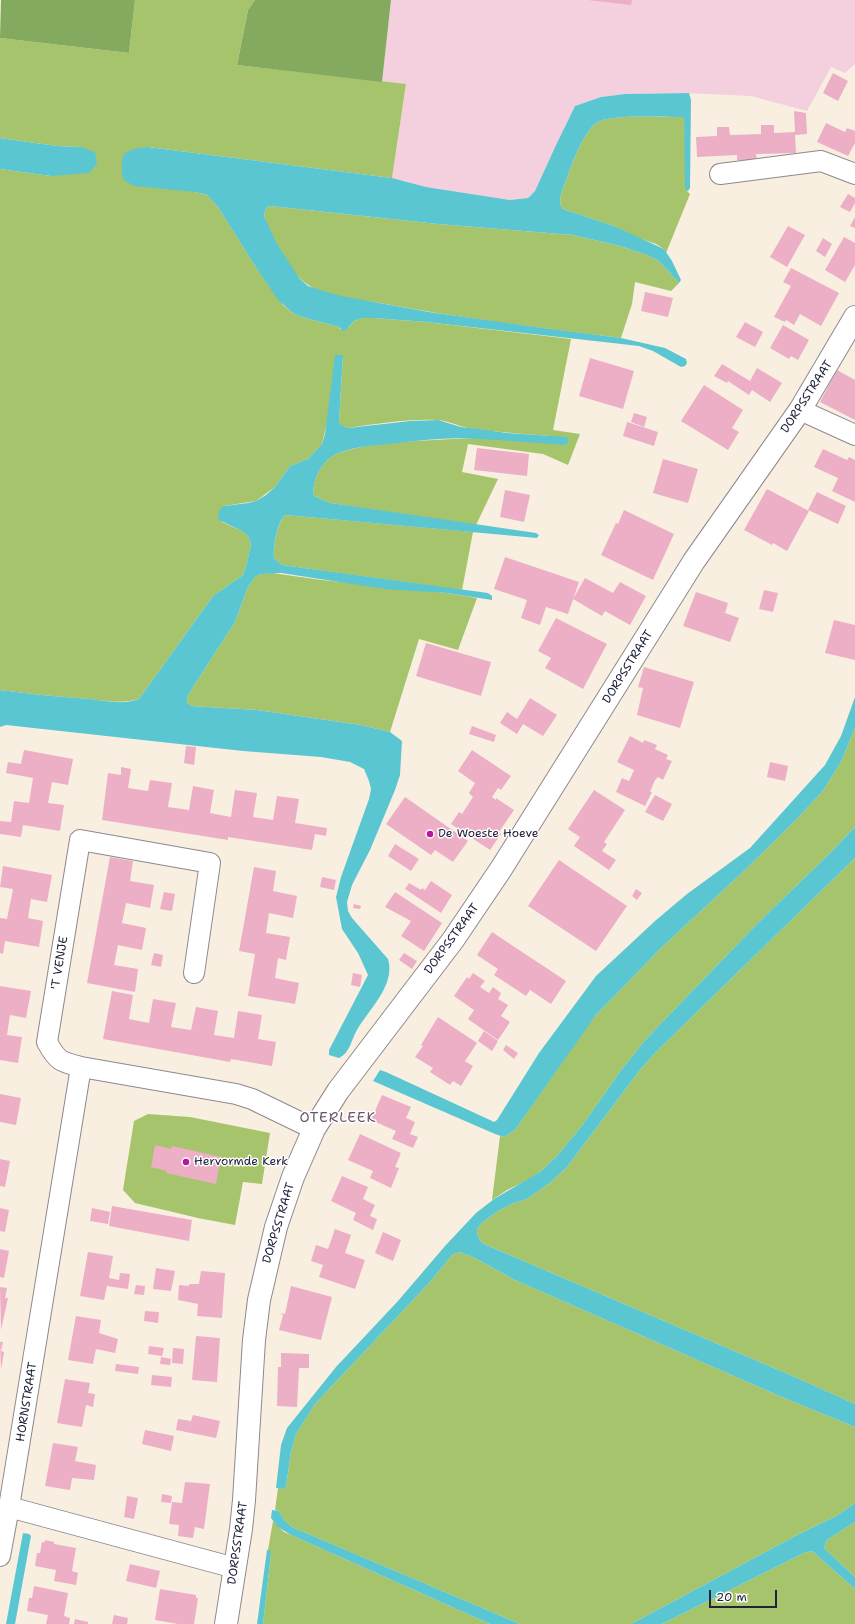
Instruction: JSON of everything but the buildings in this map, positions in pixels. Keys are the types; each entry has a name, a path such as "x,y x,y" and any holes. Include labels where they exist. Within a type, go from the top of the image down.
{"street":[{"path":"720,174 821,161 855,174"},
{"name":"DORPSSTRAAT","path":"226,1624 234,1568 242,1529 254,1340 259,1300 276,1226 293,1177 314,1129 338,1091 453,940 501,869 694,561 800,410 855,317"},
{"path":"800,410 855,435"},
{"name":"'T VENJE","path":"194,973 210,863 80,840 47,1042 53,1053 63,1063 236,1094 252,1099 314,1129"},
{"name":"HORNSTRAAT","path":"0,1556 81,1067"},
{"path":"9,1507 234,1568"}],"shaded area":[{"path":"391,0 855,0 855,64 845,73 831,67 807,111 751,96 684,93 625,94 601,97 575,106 535,191 528,198 510,200 426,187 392,178 406,85 382,82"}],"green space":[{"path":"1,0 135,0 129,53 0,38"},
{"path":"135,0 255,0 248,10 237,65 406,84 392,178 148,147 195,192 207,195 218,207 255,266 283,305 293,313 302,317 339,327 340,329 349,327 354,321 362,318 373,318 426,322 571,339 553,430 580,434 568,465 543,454 468,444 462,472 498,479 476,525 330,503 314,496 315,483 324,464 329,459 341,452 378,444 401,442 550,436 468,428 436,420 381,423 348,428 340,425 343,355 322,444 308,459 290,466 275,487 256,501 224,506 222,522 242,531 248,536 251,544 243,575 213,596 139,699 133,701 114,702 0,690 0,169 51,176 81,147 57,146 0,138 0,38 129,53"},
{"path":"255,0 391,0 382,82 237,65 248,10"},
{"path":"626,117 684,117 687,191 690,194 666,253 664,249 656,244 636,237 614,226 563,209 560,198 572,164 588,132 598,122 605,119"},
{"path":"270,206 438,224 573,235 620,246 647,255 659,261 679,283 671,291 635,282 632,304 621,338 470,318 342,297 315,289 299,278 292,270 276,244 264,216 266,208"},
{"path":"285,515 473,532 462,590 282,565 274,558 274,548 280,524"},
{"path":"272,573 322,580 447,593 477,598 458,650 419,639 390,732 361,725 257,710 191,706 187,702 188,695 235,622 248,587 255,577 261,574"},
{"path":"855,728 855,827 756,925 647,1038 622,1069 581,1127 557,1156 530,1179 507,1190 492,1200 500,1136 504,1137 515,1130 596,1015 661,948 745,870 822,792 841,762"},
{"path":"855,858 855,1404 484,1244 477,1234 477,1229 483,1222 498,1211 514,1203 527,1199 551,1182 567,1167 640,1070 656,1052"},
{"path":"148,1114 190,1117 270,1133 262,1184 243,1182 235,1225 135,1203 123,1190 134,1121"},
{"path":"459,1252 473,1257 515,1280 784,1398 855,1427 855,1503 838,1515 801,1533 631,1624 520,1624 292,1527 284,1520 279,1511 275,1510 278,1488 284,1489 286,1487 291,1452 296,1434 315,1404 430,1282 452,1255"},
{"path":"273,1521 284,1532 490,1624 263,1624 271,1554 268,1550"},
{"path":"855,1522 855,1577 824,1548 827,1540"},
{"path":"812,1551 855,1589 855,1624 662,1624 804,1553"}],"water":[{"path":"689,93 691,100 690,188 688,191 685,187 684,117 627,117 605,119 598,122 588,132 576,156 560,198 563,209 614,226 664,249 672,261 681,280 679,283 659,261 647,255 620,246 573,235 438,224 270,206 266,208 264,216 277,244 299,278 308,286 341,296 429,312 621,338 665,348 686,359 687,363 685,366 681,367 653,351 639,346 426,322 373,318 362,318 354,321 346,330 343,331 339,327 302,317 293,313 279,301 218,207 207,195 195,192 134,186 124,180 122,173 124,154 133,149 148,147 392,178 426,187 510,200 528,198 535,191 575,106 601,97 625,94"},
{"path":"0,138 57,146 81,147 95,152 97,164 89,173 51,176 0,169"},
{"path":"335,355 343,355 339,423 348,428 410,421 438,420 461,427 507,433 567,437 568,439 568,443 565,445 467,438 437,439 362,447 341,452 329,459 324,464 317,476 314,496 330,503 536,533 539,535 537,538 285,515 276,535 274,548 274,558 282,565 488,593 492,596 492,600 447,593 385,589 281,573 261,574 255,577 248,587 235,622 188,695 187,702 191,706 257,710 361,725 390,732 402,741 400,775 395,790 370,850 352,885 347,902 348,911 352,918 388,959 388,978 380,996 357,1030 348,1050 339,1058 329,1055 329,1050 368,975 358,953 342,929 336,897 341,877 369,799 371,789 364,769 350,762 321,757 243,751 6,725 0,727 0,690 114,702 127,702 139,699 213,596 243,575 251,544 248,536 242,531 219,520 218,515 220,509 224,506 256,501 266,495 275,487 290,466 308,459 322,444 325,434"},
{"path":"855,697 855,728 841,762 822,792 745,870 661,948 596,1015 515,1130 504,1137 495,1134 373,1081 380,1070 494,1122 497,1120 539,1053 596,976 655,921 687,894 750,848 825,765 841,736"},
{"path":"855,827 855,858 656,1052 640,1070 567,1167 551,1182 527,1199 514,1203 498,1211 483,1222 477,1229 477,1234 484,1244 855,1404 855,1427 784,1398 515,1280 473,1257 459,1252 452,1255 430,1282 315,1404 296,1434 291,1452 286,1487 284,1489 276,1488 281,1445 287,1428 336,1367 398,1301 445,1246 476,1213 494,1199 540,1172 557,1156 581,1127 622,1069 647,1038 756,925"},
{"path":"855,1503 855,1522 827,1540 824,1548 855,1577 855,1589 812,1551 804,1553 662,1624 631,1624 801,1533 838,1515"},
{"path":"272,1510 279,1511 284,1520 292,1527 520,1624 490,1624 291,1535 278,1527 271,1518"},
{"path":"23,1533 31,1536 15,1624 6,1624"},
{"path":"267,1550 270,1550 271,1554 263,1624 257,1624"}],"place":[{"name":"De Woeste Hoeve","path":"430,834"},
{"name":"Hervormde Kerk","path":"186,1162"}],"district":[{"name":"OTERLEEK","path":"338,1118"}]}
